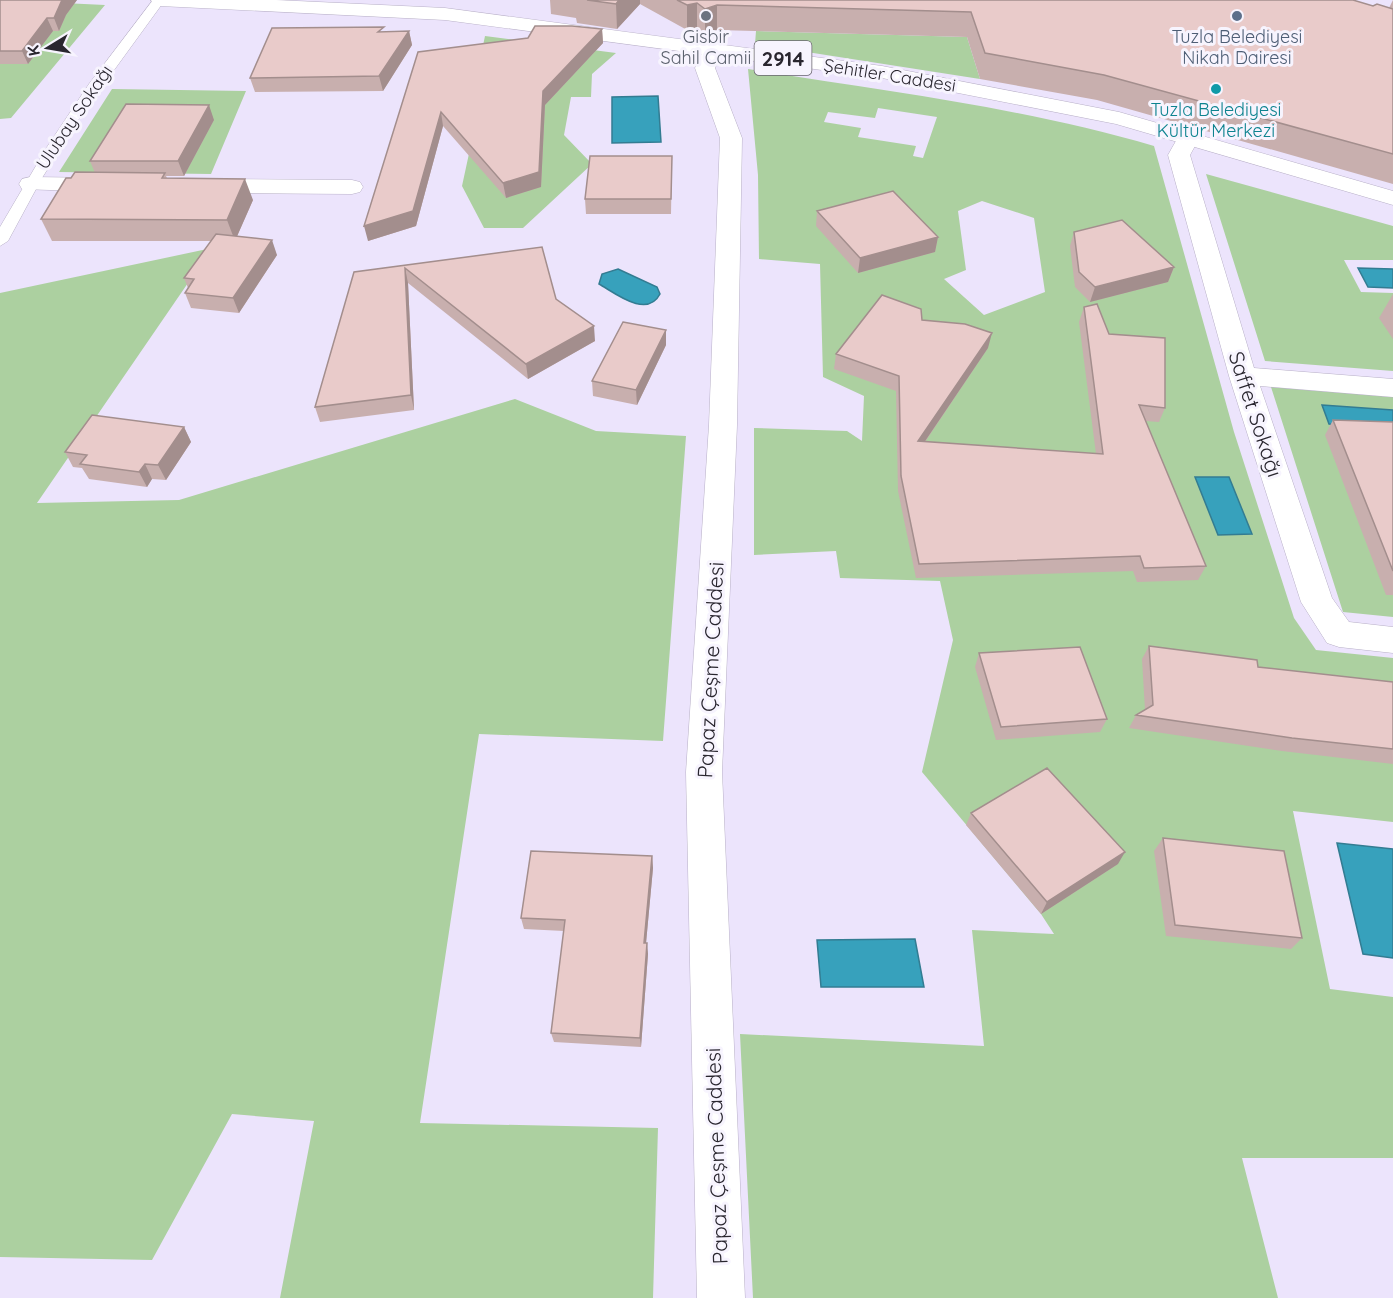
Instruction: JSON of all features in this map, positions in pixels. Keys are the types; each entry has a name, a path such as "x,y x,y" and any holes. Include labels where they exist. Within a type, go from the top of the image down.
{"street":[{"name":"Şehitler Caddesi","path":"160,0 445,14 882,72 1089,110 1189,137 1393,198"},
{"name":"Papaz Çeşme Caddesi","path":"713,48 705,68 731,138 723,425 704,772 721,1298"},
{"name":"Saffet Sokağı","path":"1189,137 1179,155 1243,376 1317,602 1340,634 1393,640"},
{"path":"30,184 125,185"},
{"path":"185,185 352,187"},
{"path":"1243,376 1393,388"}],"lane":[{"name":"Ulubay Sokağı","path":"0,241 30,184 98,79 160,0"}],"green space":[{"path":"0,0 105,5 11,118 0,119"},
{"path":"756,31 967,37 980,79 755,44"},
{"path":"485,36 616,53 592,74 591,97 571,97 564,135 592,164 523,228 484,228 462,186 489,61 480,60"},
{"path":"748,69 1003,110 1104,132 1154,146 1234,432 1294,618 1316,650 1393,658 1393,822 1293,811 1330,989 1393,997 1393,1158 1242,1158 1278,1298 753,1298 740,1034 984,1046 972,930 1054,934 1041,914 922,772 953,640 940,581 840,578 836,551 754,555 754,428 847,431 862,441 864,396 823,377 820,264 759,259 758,175","holes":["878,108 937,117 923,158 913,156 916,146 858,137 861,128 824,122 828,112 875,118","982,201 1034,218 1045,292 984,315 944,279 966,270 958,211"]},
{"path":"112,89 246,91 211,174 59,172"},
{"path":"1206,174 1393,226 1393,260 1344,260 1361,292 1393,293 1393,371 1265,361"},
{"path":"212,248 37,503 179,500 515,399 596,431 686,436 663,741 479,734 420,1123 658,1128 653,1298 280,1298 314,1121 232,1114 152,1260 0,1257 0,293"},
{"path":"1271,387 1393,397 1393,617 1343,612"}],"water":[{"path":"658,96 661,142 612,143 612,97"},
{"path":"1358,268 1393,269 1393,288 1368,287"},
{"path":"618,269 657,287 660,294 654,301 639,304 622,298 599,284 602,274"},
{"path":"1322,405 1393,410 1393,429 1329,424"},
{"path":"1195,477 1229,477 1252,534 1218,535"},
{"path":"1337,843 1393,849 1393,958 1363,954"},
{"path":"915,939 924,987 821,987 817,940"}],"building":[{"path":"0,0 62,0 54,18 47,18 22,51 0,51"},
{"path":"587,0 619,0 616,4"},
{"name":"Tuzla Belediyesi Kültür Merkezi","path":"677,0 1353,0 1373,6 1377,4 1393,9 1393,154 1104,75 985,53 971,12 717,5 705,9 697,3 687,5"},
{"path":"535,26 602,29 543,91 539,172 503,183 441,112 413,211 364,226 418,52 528,38"},
{"path":"384,27 378,32 409,31 379,76 250,78 272,28"},
{"path":"126,104 209,105 178,161 90,161"},
{"path":"590,156 672,156 671,199 585,199"},
{"path":"75,172 165,173 162,178 245,179 227,220 41,219 66,178 71,178"},
{"path":"893,191 938,237 860,258 817,211"},
{"path":"1122,220 1174,267 1095,287 1079,272 1074,232"},
{"path":"216,234 272,240 233,298 185,293 194,279 184,278"},
{"path":"542,247 556,299 594,326 526,364 405,268 411,395 315,407 354,272"},
{"path":"882,295 921,309 922,320 965,324 992,333 918,441 1103,454 1084,307 1097,304 1109,334 1165,338 1165,408 1139,405 1206,566 1144,568 1140,556 919,564 901,476 899,376 836,354"},
{"path":"623,322 666,330 636,390 592,381"},
{"path":"92,415 184,427 158,465 145,464 139,472 80,464 87,455 65,452"},
{"path":"1333,420 1393,422 1393,571"},
{"path":"1149,646 1257,660 1258,667 1393,682 1393,749 1292,738 1136,715 1153,705"},
{"path":"1080,647 1107,719 1001,727 979,653"},
{"path":"1047,768 1125,852 1047,902 971,813"},
{"path":"1163,838 1284,851 1302,938 1175,925"},
{"path":"531,851 652,856 644,943 647,943 640,1038 551,1033 565,920 521,918"}],"place":[{"name":"Gisbir Sahil Camii","path":"706,16"},
{"name":"Tuzla Belediyesi Nikah Dairesi","path":"1237,16"},
{"name":"Tuzla Belediyesi Kültür Merkezi","path":"1216,89"}]}
